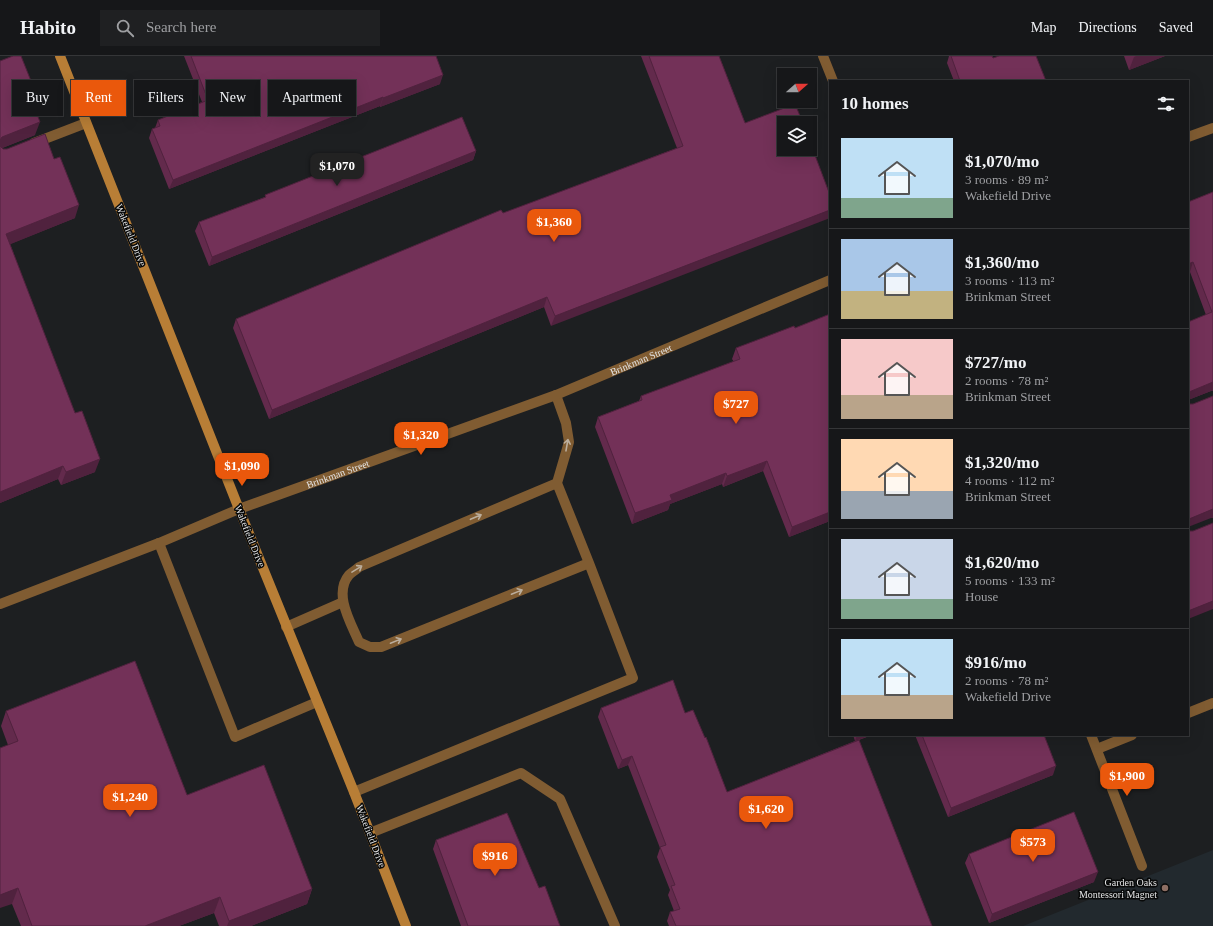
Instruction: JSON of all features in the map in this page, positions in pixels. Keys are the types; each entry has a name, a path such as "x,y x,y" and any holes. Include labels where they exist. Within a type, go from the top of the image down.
{"street":[{"name":"Wakefield Drive","path":"60,56 286,627 354,792 406,926"},
{"path":"823,56 833,80"},
{"path":"22,147 86,123"},
{"path":"1189,138 1213,128"},
{"name":"Brinkman Street","path":"0,604 159,543 239,509 556,395 829,280"},
{"path":"354,792 633,678 590,563 557,483 569,442 566,423 556,395"},
{"path":"557,483 359,567 349,574 343,586 342,602 360,642 370,647 381,647 590,563"},
{"path":"159,543 235,737 317,702"},
{"path":"286,627 342,602"},
{"path":"1189,713 1213,703"},
{"path":"1091,736 1142,866"},
{"path":"1097,749 1130,736"},
{"path":"370,833 521,773 560,799 615,926"}],"shaded area":[{"name":"Garden Oaks Montessori Magnet","path":"1213,850 1213,926 1023,926"}],"building":[{"path":"13,56 21,56 31,80 12,80 12,116 38,116 40,122 2,137 0,140 0,61"},
{"path":"191,56 436,56 443,75 356,108 356,80 268,80 268,116 335,116 173,180 152,129 160,126 158,120 168,116 198,116 198,104 206,101 206,116 260,116 260,80 206,80 206,95"},
{"path":"649,56 719,56 745,123 784,108 797,108 800,116 777,116 777,156 815,156 829,192 829,210 555,316 547,297 272,410 236,319 501,210 503,213 683,146"},
{"path":"951,56 992,56 993,58 999,56 1036,56 1046,80 960,80"},
{"path":"462,117 476,151 212,257 199,222 266,197 265,195"},
{"path":"45,134 54,159 60,157 79,205 6,234 75,413 82,411 100,459 66,472 63,466 0,492 0,146 3,149 7,149"},
{"path":"1213,192 1213,382 1189,392 1189,322 1212,312 1193,262 1189,264 1189,202"},
{"path":"829,314 829,512 792,527 767,461 727,476 726,473 670,495 672,500 635,513 598,417 642,400 641,396 740,359 736,348 794,326 795,328"},
{"path":"1213,396 1213,509 1189,519 1189,403 1193,404"},
{"path":"1213,523 1213,601 1189,611 1189,530 1193,531"},
{"path":"135,661 187,795 264,765 312,889 229,921 220,897 145,926 32,926 18,888 0,895 0,748 18,741 6,711"},
{"path":"673,680 685,713 693,710 705,738 706,737 727,792 859,740 932,926 676,926 670,912 680,909 671,886 675,885 660,847 666,845 632,756 622,760 601,708"},
{"path":"922,736 1044,736 1056,766 951,808"},
{"path":"1074,812 1098,872 992,914 969,854"},
{"path":"507,813 539,888 545,886 560,926 468,926 436,840"}],"place":[{"name":"Garden Oaks Montessori Magnet","path":"1165,888"}]}
